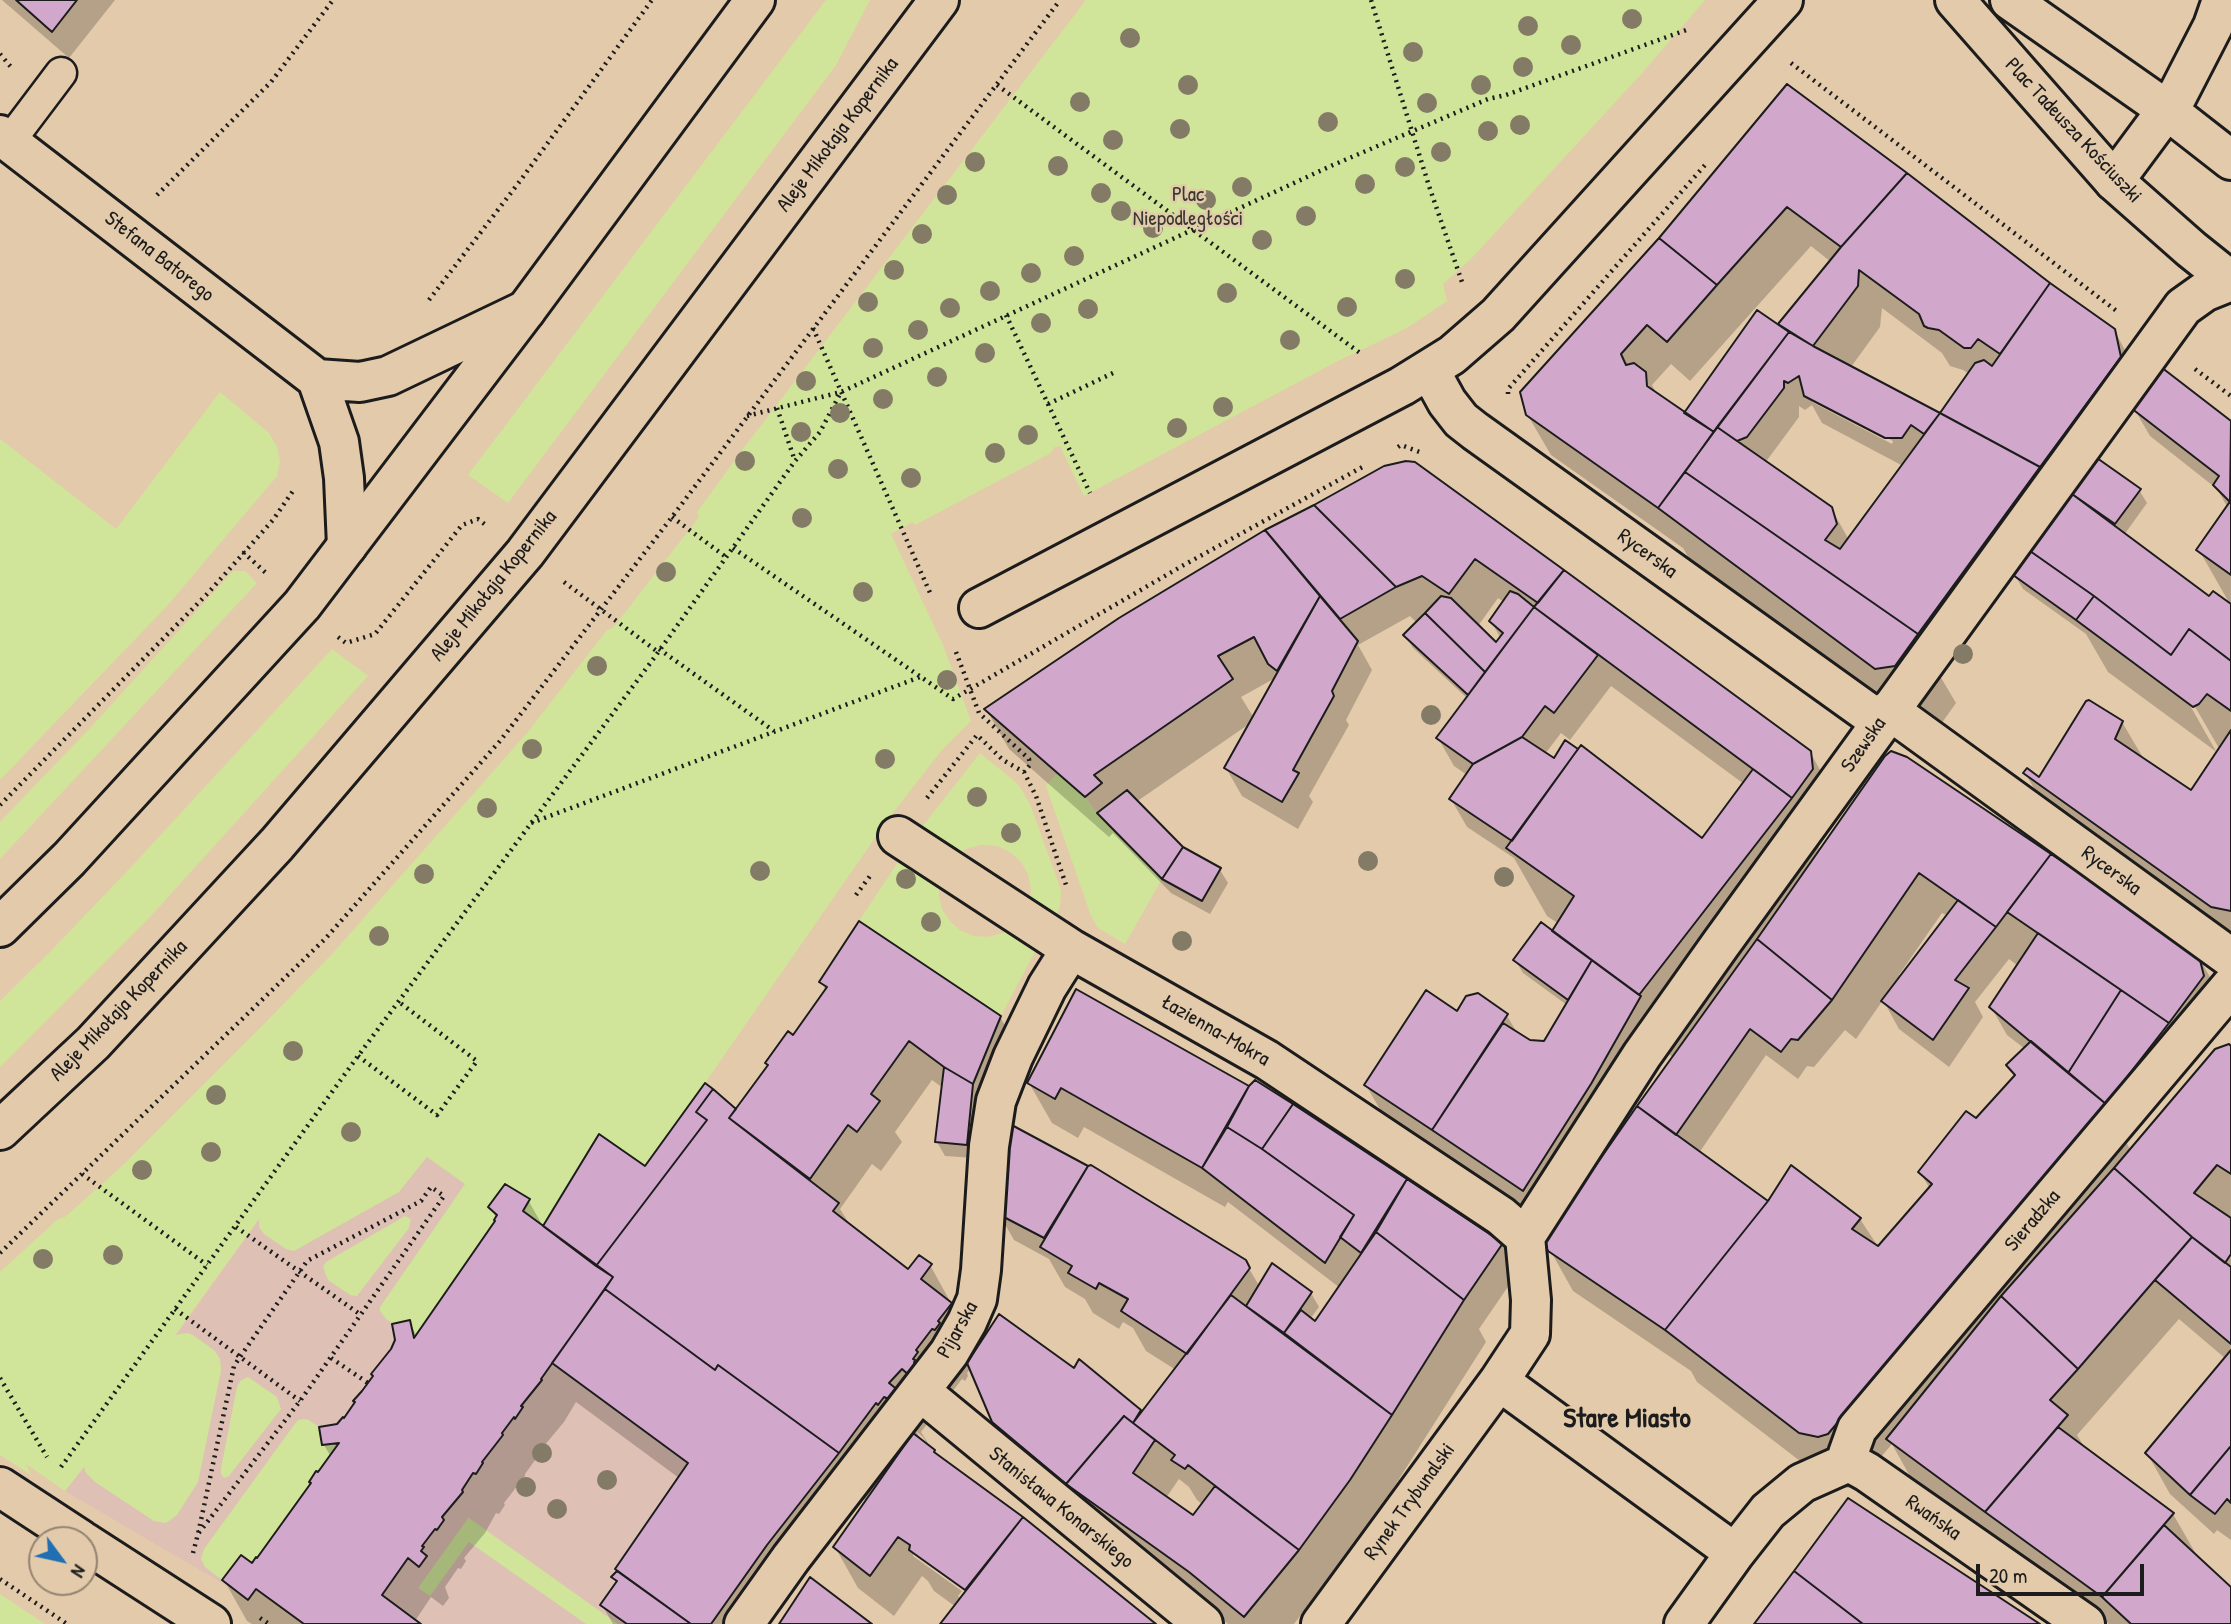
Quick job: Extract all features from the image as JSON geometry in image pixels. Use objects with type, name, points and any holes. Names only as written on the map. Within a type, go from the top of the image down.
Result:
[{"type":"street","name":"Aleje Mikołaja Kopernika","points":[[0,1130],[93,1043],[277,844],[525,553],[939,0]]},
{"type":"street","points":[[979,608],[1416,378],[1479,333],[1783,0]]},
{"type":"street","name":"Plac Tadeusza Kościuszki","points":[[1955,0],[2114,181],[2231,281]]},
{"type":"street","points":[[2010,0],[2167,110],[2231,160]]},
{"type":"street","points":[[2114,181],[2167,110],[2196,62],[2222,0]]},
{"type":"street","points":[[0,927],[78,849],[302,606],[526,310],[753,1]]},
{"type":"street","name":"Stefana Batorego","points":[[5,139],[317,379]]},
{"type":"street","name":"Szewska","points":[[1525,1237],[1642,1055],[2183,307],[2204,292],[2231,281]]},
{"type":"street","points":[[347,546],[344,478],[339,442],[317,379],[360,382],[388,376],[526,310]]},
{"type":"street","name":"Rycerska","points":[[1416,378],[1447,402],[1461,420],[1475,431],[2231,958]]},
{"type":"street","name":"Łazienna-Mokra","points":[[898,836],[1071,948],[1267,1060],[1501,1216],[1525,1237]]},
{"type":"street","name":"Pijarska","points":[[744,1624],[791,1558],[948,1353],[977,1299],[989,1146],[996,1101],[1047,987],[1071,948]]},
{"type":"street","name":"Sieradzka","points":[[1849,1462],[1848,1454],[1857,1429],[2231,986]]},
{"type":"street","name":"Rynek Trybunalski","points":[[1321,1624],[1499,1381],[1530,1334],[1531,1300],[1525,1237]]},
{"type":"street","points":[[1499,1381],[1735,1553]]},
{"type":"street","name":"Stanisława Konarskiego","points":[[920,1391],[1203,1624]]},
{"type":"street","points":[[1684,1624],[1768,1511],[1802,1483],[1849,1462]]},
{"type":"street","name":"Rwańska","points":[[1849,1462],[2085,1624]]},
{"type":"street","points":[[0,1487],[60,1526]]},
{"type":"street","points":[[98,1551],[211,1624]]},
{"type":"lane","points":[[5,139],[61,73]]},
{"type":"path","points":[[154,198],[271,82],[333,0]]},
{"type":"path","points":[[423,308],[652,0]]},
{"type":"path","points":[[0,1253],[325,939],[500,741],[672,517],[1060,0]]},
{"type":"path","points":[[1371,0],[1479,333]]},
{"type":"path","points":[[746,416],[841,392],[1333,165],[1488,99],[1506,95],[1692,28]]},
{"type":"path","points":[[1755,31],[1804,73],[2122,314]]},
{"type":"path","points":[[997,85],[1195,230],[1416,378]]},
{"type":"path","points":[[1006,315],[1093,499]]},
{"type":"path","points":[[812,328],[935,604]]},
{"type":"path","points":[[1048,404],[1113,373]]},
{"type":"path","points":[[56,1473],[795,461],[821,432],[841,392]]},
{"type":"path","points":[[777,408],[795,461]]},
{"type":"path","points":[[0,805],[209,592],[273,520],[295,488],[296,475]]},
{"type":"path","points":[[672,517],[726,557]]},
{"type":"path","points":[[243,552],[346,643],[375,634],[462,525],[478,519],[775,732]]},
{"type":"path","points":[[733,548],[953,699]]},
{"type":"path","points":[[951,642],[979,713],[1030,759],[1030,765],[1024,772]]},
{"type":"path","points":[[531,823],[919,677]]},
{"type":"path","points":[[977,735],[1014,768]]},
{"type":"path","points":[[358,1056],[437,1115],[477,1061],[399,1002]]},
{"type":"path","points":[[82,1174],[207,1265]]},
{"type":"path","points":[[191,1559],[234,1366],[240,1357],[307,1261],[421,1200],[430,1187],[443,1196],[300,1401],[198,1534]]},
{"type":"path","points":[[235,1227],[361,1315]]},
{"type":"path","points":[[175,1309],[300,1401]]},
{"type":"path","points":[[331,1358],[368,1383]]},
{"type":"path","points":[[0,1378],[49,1461]]},
{"type":"path","points":[[0,1579],[67,1624]]},
{"type":"shaded area","points":[[355,1085],[530,1199],[613,1277],[605,1290],[718,1365],[839,1453],[767,1545],[711,1624],[304,1624],[256,1589],[248,1600],[65,1491]]},
{"type":"green space","points":[[826,0],[870,0],[836,65],[508,503],[468,475]]},
{"type":"green space","name":"Plac Niepodległości","points":[[1086,0],[1705,0],[1643,72],[1471,259],[1443,284],[1447,301],[1407,328],[1336,362],[1084,496],[1060,446],[915,525],[913,522],[891,534],[943,645],[971,721],[941,751],[886,822],[645,1166],[599,1135],[543,1226],[523,1211],[529,1199],[505,1184],[488,1206],[497,1215],[495,1221],[414,1338],[386,1319],[380,1307],[465,1184],[427,1157],[399,1192],[294,1251],[286,1249],[264,1234],[259,1227],[259,1219],[175,1335],[193,1335],[215,1351],[220,1359],[221,1371],[198,1482],[177,1515],[166,1523],[154,1521],[95,1482],[84,1467],[65,1491],[26,1464],[31,1475],[0,1455],[0,1272],[123,1165],[264,1024],[332,954],[527,733],[699,517],[697,512],[743,449]]},
{"type":"green space","points":[[220,392],[269,433],[277,447],[280,461],[277,476],[167,606],[0,780],[0,439],[116,529]]},
{"type":"green space","points":[[233,571],[245,571],[257,583],[0,859],[0,822]]},
{"type":"green space","points":[[332,649],[368,676],[150,917],[0,1067],[0,1001],[132,866]]},
{"type":"green space","points":[[980,753],[1018,784],[1030,804],[1061,890],[1060,907],[1055,918],[1030,901],[1028,874],[1021,862],[1010,852],[997,846],[982,845],[955,855],[918,832]]},
{"type":"green space","points":[[1057,773],[1085,797],[1097,813],[1162,879],[1125,944],[1098,928],[1091,916],[1046,786]]},
{"type":"green space","points":[[902,856],[940,880],[942,909],[960,930],[974,936],[988,937],[1003,933],[1014,926],[1039,944],[1001,1016],[859,921]]},
{"type":"green space","points":[[405,1216],[411,1219],[409,1228],[357,1296],[350,1295],[328,1280],[323,1267],[326,1262]]},
{"type":"green space","points":[[248,1377],[277,1397],[281,1409],[229,1476],[224,1478],[221,1468],[237,1387],[240,1381]]},
{"type":"green space","points":[[304,1419],[319,1427],[322,1445],[339,1443],[257,1558],[252,1563],[240,1555],[222,1580],[205,1567],[201,1559],[204,1549],[294,1425],[298,1420]]},
{"type":"green space","points":[[469,1517],[618,1624],[586,1624],[469,1542],[430,1596],[418,1588]]},
{"type":"green space","points":[[0,1594],[45,1624],[0,1624]]},
{"type":"building","points":[[16,0],[77,0],[52,32]]},
{"type":"building","points":[[1787,84],[1907,173],[1841,247],[1787,207],[1717,285],[1659,238]]},
{"type":"building","points":[[1907,173],[2050,283],[2000,354],[1978,339],[1971,348],[1964,348],[1939,330],[1924,326],[1919,314],[1859,270],[1858,286],[1813,346],[1778,324],[1841,247]]},
{"type":"building","points":[[1659,238],[1717,285],[1667,342],[1647,325],[1621,354],[1626,365],[1634,363],[1646,372],[1647,386],[1714,432],[1658,508],[1526,415],[1520,392]]},
{"type":"building","points":[[2050,283],[2115,329],[2121,357],[2040,467],[1940,413],[1975,363],[1984,360],[1992,366]]},
{"type":"building","points":[[1757,310],[1789,332],[1714,432],[1684,413]]},
{"type":"building","points":[[1789,332],[1940,413],[1924,434],[1911,425],[1902,438],[1885,438],[1804,396],[1799,376],[1788,383],[1784,381],[1784,388],[1747,437],[1737,441],[1717,427]]},
{"type":"building","points":[[2161,367],[2231,421],[2230,502],[2213,485],[2219,476],[2131,408]]},
{"type":"building","points":[[1940,413],[2040,467],[1918,634],[1685,472],[1717,427],[1832,507],[1837,524],[1825,540],[1840,549]]},
{"type":"building","points":[[2097,458],[2141,489],[2115,524],[2072,494]]},
{"type":"building","points":[[1406,461],[1415,462],[1564,570],[1538,603],[1475,559],[1449,594],[1422,576],[1396,587],[1314,505],[1384,466]]},
{"type":"building","points":[[1685,472],[1918,634],[1895,666],[1875,669],[1658,508]]},
{"type":"building","points":[[2072,494],[2209,596],[2213,591],[2231,604],[2231,661],[2189,629],[2171,655],[2030,551]]},
{"type":"building","points":[[2231,500],[2231,575],[2196,550]]},
{"type":"building","points":[[1314,505],[1396,587],[1340,619],[1265,530]]},
{"type":"building","points":[[1265,530],[1320,596],[1277,671],[1268,664],[1254,637],[1218,656],[1233,679],[1094,775],[1102,783],[1085,797],[984,709],[1119,618]]},
{"type":"building","points":[[2030,551],[2094,596],[2076,620],[2013,575]]},
{"type":"building","points":[[1564,570],[1811,751],[1813,769],[1792,798],[1534,607]]},
{"type":"building","points":[[1510,591],[1534,607],[1485,672],[1425,613],[1441,596],[1451,598],[1496,642],[1503,633],[1489,621]]},
{"type":"building","points":[[1320,596],[1358,641],[1332,691],[1334,696],[1293,770],[1299,773],[1282,802],[1224,768]]},
{"type":"building","points":[[2094,596],[2171,655],[2189,629],[2231,661],[2231,711],[2207,694],[2193,707],[2076,620]]},
{"type":"building","points":[[1534,607],[1598,655],[1554,713],[1545,706],[1522,737],[1473,764],[1436,738]]},
{"type":"building","points":[[1425,613],[1485,672],[1468,695],[1403,635]]},
{"type":"building","points":[[2089,700],[2123,721],[2115,739],[2191,790],[2231,730],[2231,911],[2211,907],[2023,773],[2027,768],[2039,777]]},
{"type":"building","points":[[1522,737],[1554,758],[1565,740],[1578,749],[1512,841],[1449,799],[1473,764]]},
{"type":"building","points":[[1581,745],[1702,838],[1753,769],[1792,798],[1639,995],[1552,931],[1574,896],[1506,848]]},
{"type":"building","points":[[1891,751],[1907,757],[2051,854],[1996,927],[1919,873],[1832,1000],[1757,939]]},
{"type":"building","points":[[1127,790],[1183,847],[1162,879],[1097,813]]},
{"type":"building","points":[[1183,847],[1221,868],[1202,901],[1162,879]]},
{"type":"building","points":[[2051,854],[2198,952],[2204,976],[2169,1023],[2007,912]]},
{"type":"building","points":[[1958,900],[1996,927],[1955,980],[1969,988],[1933,1040],[1881,1001]]},
{"type":"building","points":[[859,921],[1001,1016],[973,1084],[909,1041],[871,1094],[880,1101],[857,1132],[848,1125],[810,1179],[729,1118],[768,1065],[765,1063],[788,1031],[793,1035],[827,987],[819,982]]},
{"type":"building","points":[[1541,922],[1592,960],[1568,1000],[1513,960]]},
{"type":"building","points":[[2038,933],[2121,990],[2068,1073],[1989,1007]]},
{"type":"building","points":[[1757,939],[1832,1000],[1798,1040],[1791,1039],[1781,1052],[1750,1029],[1676,1135],[1637,1106]]},
{"type":"building","points":[[1592,960],[1641,996],[1591,1084],[1523,1191],[1432,1130],[1503,1023],[1530,1040],[1544,1041]]},
{"type":"building","points":[[1076,989],[1249,1086],[1202,1168],[1061,1088],[1055,1099],[1027,1083]]},
{"type":"building","points":[[1426,990],[1457,1011],[1466,996],[1478,993],[1508,1014],[1432,1130],[1364,1085]]},
{"type":"building","points":[[2121,990],[2169,1023],[2106,1104],[2068,1073]]},
{"type":"building","points":[[2031,1041],[2106,1104],[1828,1434],[1818,1437],[1799,1433],[1665,1330],[1768,1201],[1791,1165],[1861,1218],[1852,1229],[1878,1246],[1932,1184],[1918,1172],[1966,1111],[1976,1118],[2015,1075],[2006,1065]]},
{"type":"building","points":[[2229,1044],[2231,1174],[2217,1165],[2194,1193],[2231,1218],[2231,1254],[2225,1263],[2114,1168],[2215,1049]]},
{"type":"building","points":[[944,1067],[973,1084],[967,1145],[935,1142]]},
{"type":"building","points":[[1255,1080],[1293,1104],[1262,1149],[1227,1127]]},
{"type":"building","points":[[705,1083],[713,1089],[696,1112],[707,1120],[596,1266],[543,1226],[599,1134],[645,1166]]},
{"type":"building","points":[[713,1089],[736,1109],[729,1118],[839,1203],[833,1211],[908,1269],[919,1255],[932,1264],[921,1279],[952,1303],[938,1321],[940,1323],[935,1330],[932,1329],[916,1350],[918,1352],[913,1359],[920,1367],[910,1376],[902,1369],[889,1383],[899,1391],[893,1401],[884,1397],[878,1405],[876,1403],[839,1453],[718,1365],[715,1370],[605,1289],[613,1277],[596,1266],[707,1120],[696,1112]]},
{"type":"building","points":[[1293,1104],[1407,1179],[1361,1253],[1340,1237],[1354,1215],[1262,1149]]},
{"type":"building","points":[[1637,1106],[1768,1201],[1665,1330],[1548,1251],[1543,1241]]},
{"type":"building","points":[[1008,1123],[1088,1166],[1044,1238],[1000,1215]]},
{"type":"building","points":[[1227,1127],[1354,1215],[1325,1263],[1202,1168]]},
{"type":"building","points":[[1091,1165],[1246,1260],[1250,1268],[1187,1354],[1121,1311],[1128,1299],[1099,1283],[1096,1289],[1068,1273],[1072,1266],[1040,1247]]},
{"type":"building","points":[[2114,1168],[2192,1237],[2078,1369],[2001,1296]]},
{"type":"building","points":[[1407,1179],[1503,1243],[1464,1300],[1376,1232]]},
{"type":"building","points":[[505,1184],[530,1199],[523,1211],[613,1277],[476,1474],[473,1473],[463,1492],[442,1517],[444,1520],[437,1530],[435,1529],[422,1546],[424,1547],[421,1551],[427,1556],[419,1567],[408,1558],[382,1595],[421,1624],[304,1624],[256,1589],[248,1600],[222,1580],[241,1555],[252,1563],[257,1558],[311,1483],[309,1482],[316,1471],[318,1472],[339,1443],[322,1445],[319,1427],[337,1424],[344,1418],[355,1402],[353,1401],[373,1376],[371,1374],[391,1349],[395,1340],[392,1324],[410,1320],[414,1338],[495,1221],[497,1215],[488,1207]]},
{"type":"building","points":[[1376,1232],[1464,1300],[1392,1415],[1284,1333],[1301,1310],[1315,1321]]},
{"type":"building","points":[[2192,1237],[2231,1267],[2231,1344],[2155,1280]]},
{"type":"building","points":[[1272,1263],[1312,1292],[1284,1333],[1246,1306]]},
{"type":"building","points":[[605,1289],[715,1370],[718,1365],[839,1453],[767,1545],[711,1624],[691,1624],[615,1569],[688,1463],[552,1363]]},
{"type":"building","points":[[1231,1295],[1392,1415],[1350,1480],[1299,1550],[1188,1465],[1185,1469],[1171,1460],[1175,1455],[1133,1423]]},
{"type":"building","points":[[2001,1296],[2078,1369],[2050,1400],[2068,1415],[1985,1512],[1886,1439]]},
{"type":"building","points":[[999,1314],[1074,1368],[1079,1359],[1141,1410],[1133,1423],[1124,1416],[1066,1484],[992,1422],[967,1363]]},
{"type":"building","points":[[2231,1350],[2231,1446],[2190,1495],[2145,1453]]},
{"type":"building","points":[[1124,1416],[1155,1440],[1133,1473],[1193,1515],[1215,1486],[1299,1550],[1244,1617],[1189,1572],[1066,1484]]},
{"type":"building","points":[[2058,1427],[2174,1513],[2102,1597],[1985,1512]]},
{"type":"building","points":[[913,1433],[935,1450],[934,1452],[1023,1517],[965,1590],[909,1550],[910,1545],[898,1537],[870,1576],[833,1547]]},
{"type":"building","points":[[2231,1446],[2231,1503],[2227,1499],[2215,1514],[2190,1495]]},
{"type":"building","points":[[1848,1498],[2040,1624],[1863,1624],[1794,1571]]},
{"type":"building","points":[[1023,1517],[1156,1624],[940,1624]]},
{"type":"building","points":[[2164,1525],[2231,1587],[2231,1624],[2131,1624],[2102,1597]]},
{"type":"building","points":[[617,1571],[691,1624],[627,1624],[600,1605],[617,1581],[611,1577]]},
{"type":"building","points":[[1794,1571],[1863,1624],[1754,1624]]},
{"type":"building","points":[[810,1577],[872,1624],[779,1624]]},
{"type":"district","name":"Stare Miasto","points":[[1627,1420]]}]
